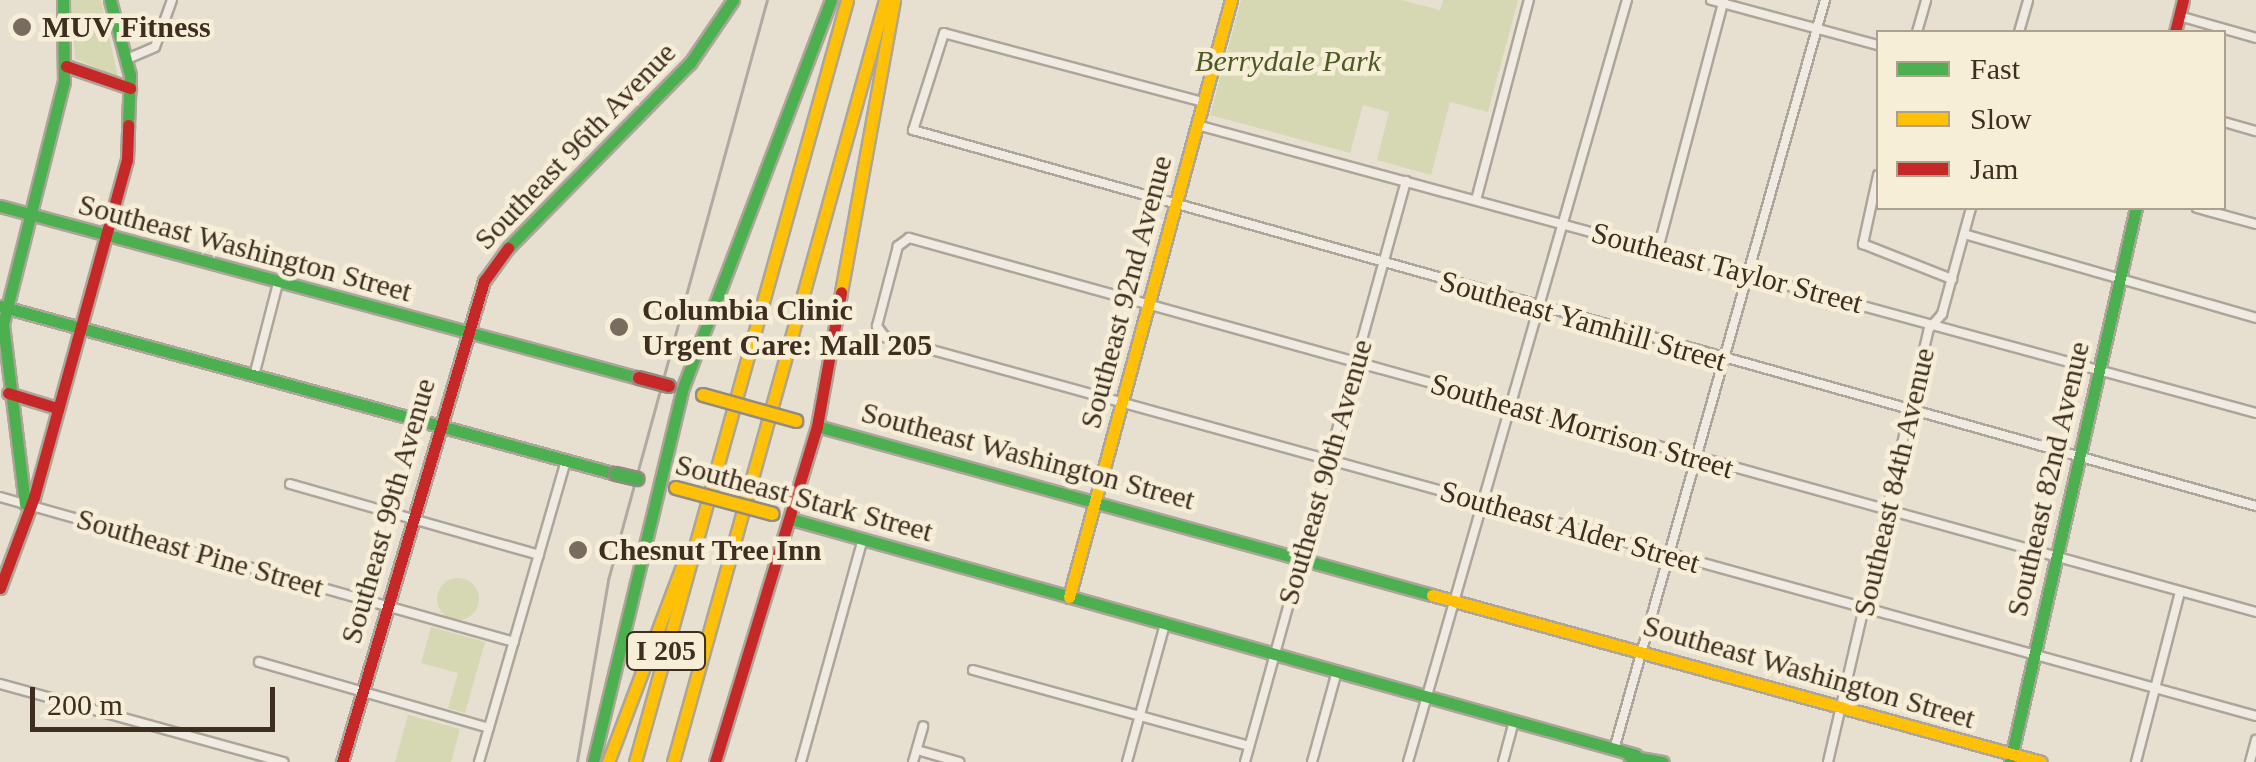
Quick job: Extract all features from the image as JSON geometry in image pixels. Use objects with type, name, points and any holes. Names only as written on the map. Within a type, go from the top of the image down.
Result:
[{"type":"main road","points":[[26,504],[8,393],[3,307],[31,216],[66,66],[63,0]]},
{"type":"main road","points":[[0,588],[57,408],[127,160],[127,59],[110,0]]},
{"type":"main road","name":"Southeast 96th Avenue","points":[[464,332],[508,243],[690,63],[733,0]]},
{"type":"main road","points":[[593,762],[676,388],[831,0]]},
{"type":"main road","name":"I 205","points":[[635,762],[847,0]]},
{"type":"main road","name":"I 205","points":[[673,762],[885,0]]},
{"type":"main road","points":[[715,762],[816,426],[894,0]]},
{"type":"main road","name":"Southeast 92nd Avenue","points":[[1069,598],[1231,0]]},
{"type":"main road","points":[[2176,30],[2183,0]]},
{"type":"main road","points":[[66,66],[130,88]]},
{"type":"main road","name":"Southeast Washington Street","points":[[0,206],[796,421],[1097,498],[1841,706],[2011,758],[2041,762]]},
{"type":"main road","name":"Southeast 82nd Avenue","points":[[2011,758],[2136,210]]},
{"type":"main road","name":"Southeast Stark Street","points":[[3,307],[774,514],[1594,743],[1613,753],[1662,762]]},
{"type":"main road","name":"Southeast 99th Avenue","points":[[342,762],[464,332]]},
{"type":"main road","points":[[8,393],[57,408]]},
{"type":"main road","points":[[608,762],[674,574],[696,540]]},
{"type":"street","points":[[127,59],[154,47],[172,0]]},
{"type":"street","points":[[1476,200],[1530,0]]},
{"type":"street","points":[[1408,762],[1506,405],[1626,0]]},
{"type":"street","points":[[1710,0],[1876,45]]},
{"type":"street","points":[[1613,753],[1825,0]]},
{"type":"street","points":[[1918,30],[1926,0]]},
{"type":"street","points":[[2020,30],[2028,0]]},
{"type":"street","points":[[1658,249],[1724,2]]},
{"type":"street","points":[[2179,16],[2256,38]]},
{"type":"street","name":"Southeast Yamhill Street","points":[[1203,102],[939,36],[912,130],[1534,308],[2256,506]]},
{"type":"street","points":[[2226,123],[2256,131]]},
{"type":"street","name":"Southeast Taylor Street","points":[[1197,125],[1936,322],[2256,413]]},
{"type":"street","name":"Southeast 90th Avenue","points":[[1245,762],[1406,181]]},
{"type":"street","points":[[1876,187],[1866,249],[1952,279]]},
{"type":"street","name":"Southeast 84th Avenue","points":[[1828,762],[1910,412],[1970,210]]},
{"type":"street","points":[[2205,210],[2256,224]]},
{"type":"street","points":[[1964,234],[2256,318]]},
{"type":"street","name":"Southeast Morrison Street","points":[[884,337],[877,326],[898,246],[910,238],[2256,612]]},
{"type":"street","points":[[254,376],[278,283]]},
{"type":"street","name":"Southeast Alder Street","points":[[884,337],[2256,716]]},
{"type":"street","points":[[479,762],[566,460]]},
{"type":"street","points":[[290,484],[539,555]]},
{"type":"street","name":"Southeast Pine Street","points":[[0,497],[514,642]]},
{"type":"street","points":[[800,762],[863,539]]},
{"type":"street","points":[[2136,762],[2180,592]]},
{"type":"street","points":[[1127,762],[1165,624]]},
{"type":"street","points":[[260,662],[489,728]]},
{"type":"street","points":[[973,670],[1250,746]]},
{"type":"street","points":[[1312,762],[1337,672]]},
{"type":"street","points":[[0,684],[283,762]]},
{"type":"street","points":[[1503,762],[1514,721]]},
{"type":"street","points":[[914,762],[923,726]]},
{"type":"street","points":[[2250,762],[2256,740]]},
{"type":"street","points":[[917,750],[959,762]]},
{"type":"green space","points":[[71,0],[101,0],[118,77],[75,59]]},
{"type":"green space","name":"Berrydale Park","points":[[1241,0],[1401,0],[1440,10],[1443,0],[1518,0],[1488,112],[1450,102],[1431,175],[1377,160],[1389,112],[1363,105],[1350,153],[1210,115]]},
{"type":"green space","points":[[458,578],[473,584],[479,599],[473,614],[458,620],[443,614],[437,599],[443,584]]},
{"type":"green space","points":[[431,627],[485,642],[465,713],[448,708],[458,673],[421,663]]},
{"type":"green space","points":[[408,715],[460,729],[451,762],[395,762]]},
{"type":"tram line","points":[[577,762],[608,580],[767,0]]},
{"type":"traffic: fast","points":[[25,504],[3,324],[64,82],[63,0]]},
{"type":"traffic: fast","points":[[110,0],[130,75],[128,125]]},
{"type":"traffic: fast","points":[[508,248],[690,63],[733,0]]},
{"type":"traffic: fast","points":[[593,762],[682,390],[831,0]]},
{"type":"traffic: fast","points":[[0,206],[639,378]]},
{"type":"traffic: fast","points":[[2010,762],[2136,210]]},
{"type":"traffic: fast","points":[[0,306],[616,474]]},
{"type":"traffic: fast","points":[[817,426],[1432,595]]},
{"type":"traffic: fast","points":[[616,474],[637,479]]},
{"type":"traffic: fast","points":[[791,519],[1636,755]]},
{"type":"traffic: fast","points":[[1629,756],[1662,762]]},
{"type":"traffic: slow","points":[[635,762],[847,0]]},
{"type":"traffic: slow","points":[[673,762],[885,0]]},
{"type":"traffic: slow","points":[[841,292],[894,0]]},
{"type":"traffic: slow","points":[[1069,597],[1231,0]]},
{"type":"traffic: slow","points":[[703,395],[796,421]]},
{"type":"traffic: slow","points":[[676,488],[773,514]]},
{"type":"traffic: slow","points":[[608,762],[686,556]]},
{"type":"traffic: slow","points":[[1432,595],[2041,762]]},
{"type":"traffic: jam","points":[[2176,30],[2183,0]]},
{"type":"traffic: jam","points":[[66,66],[130,88]]},
{"type":"traffic: jam","points":[[0,588],[34,497],[127,160],[128,125]]},
{"type":"traffic: jam","points":[[342,762],[484,281],[508,248]]},
{"type":"traffic: jam","points":[[715,762],[817,426],[841,292]]},
{"type":"traffic: jam","points":[[639,378],[669,386]]},
{"type":"traffic: jam","points":[[8,393],[57,408]]},
{"type":"place","name":"MUV Fitness","points":[[22,27]]},
{"type":"place","name":"Columbia Clinic Urgent Care: Mall 205","points":[[619,327]]},
{"type":"place","name":"Chesnut Tree Inn","points":[[578,550]]}]
